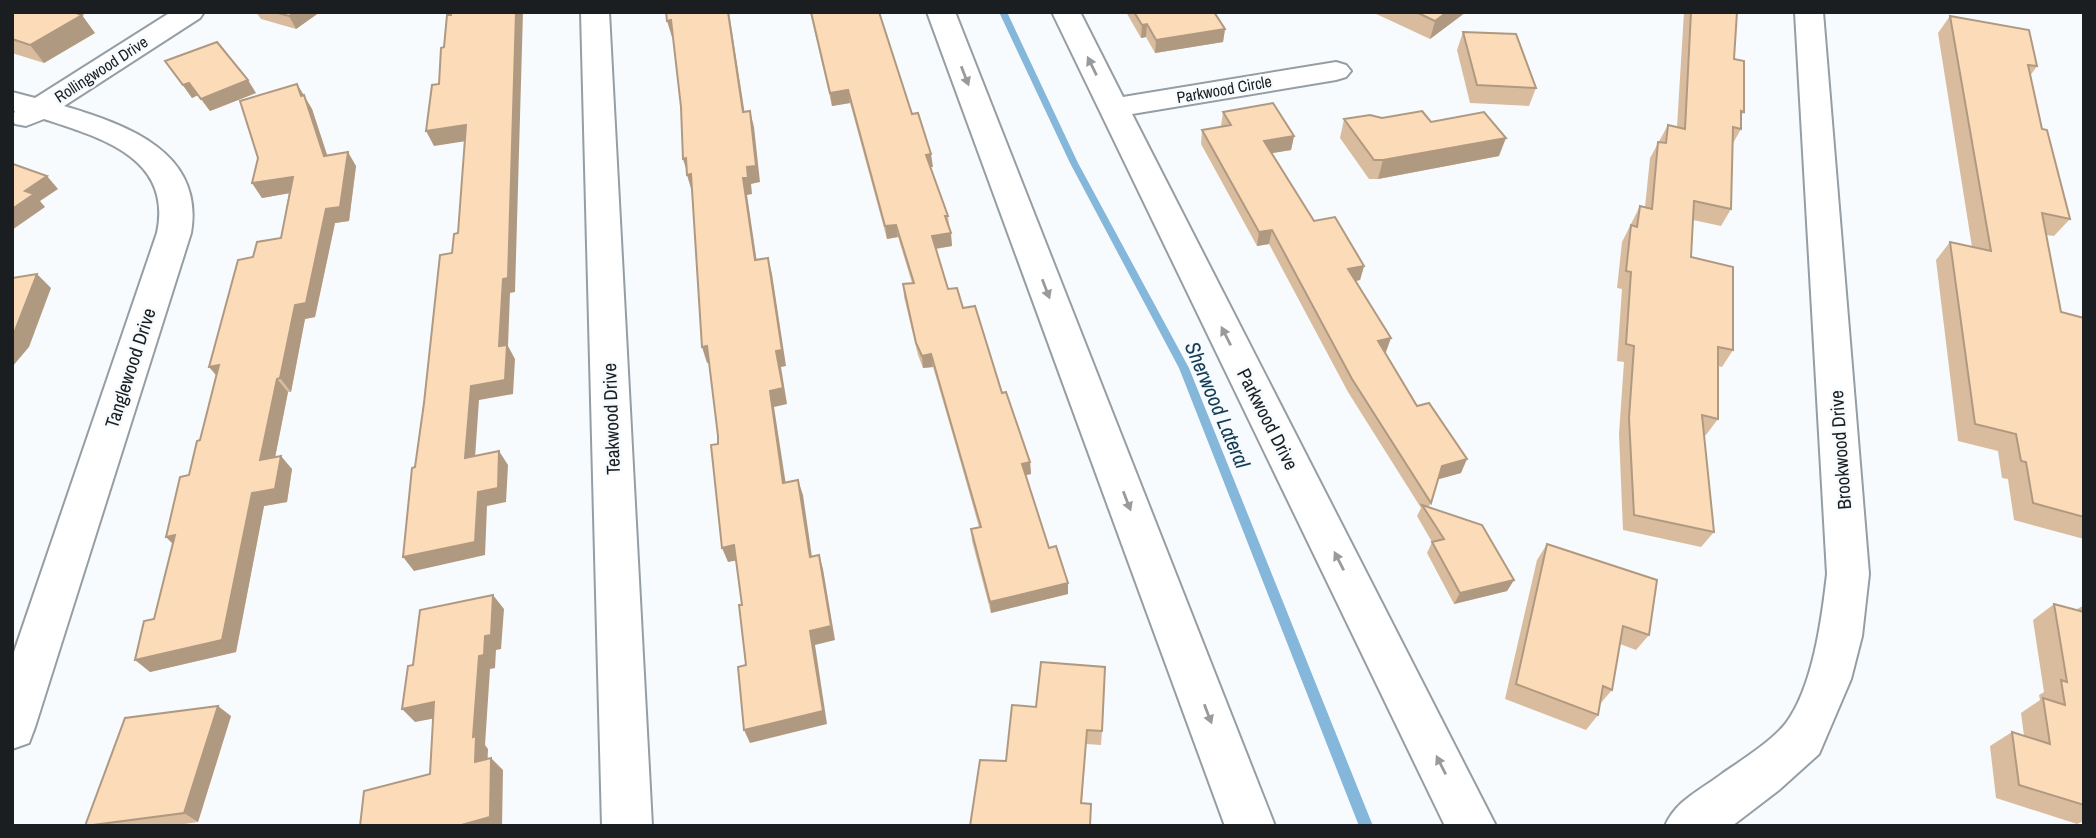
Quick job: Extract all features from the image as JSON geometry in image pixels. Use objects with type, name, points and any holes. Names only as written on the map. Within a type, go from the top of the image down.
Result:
[{"type":"street","name":"Rollingwood Drive","points":[[21,112],[190,12]]},
{"type":"street","name":"Teakwood Drive","points":[[596,12],[627,826]]},
{"type":"street","points":[[941,12],[1250,826]]},
{"type":"street","name":"Parkwood Drive","points":[[1066,12],[1471,826]]},
{"type":"street","name":"Brookwood Drive","points":[[1689,826],[1754,782],[1804,738],[1820,700],[1839,640],[1847,592],[1848,574],[1809,12]]},
{"type":"street","name":"Parkwood Circle","points":[[1112,108],[1336,71]]},
{"type":"street","name":"Tanglewood Drive","points":[[12,727],[177,217],[174,188],[163,168],[149,155],[111,134],[21,112]]},
{"type":"building","points":[[12,12],[73,12],[82,15],[30,45],[12,39]]},
{"type":"building","points":[[274,12],[295,12],[289,16]]},
{"type":"building","points":[[451,12],[516,12],[508,278],[503,279],[499,346],[507,345],[505,380],[471,386],[465,458],[499,451],[498,488],[478,492],[475,542],[403,557],[412,468],[415,467],[424,403],[440,255],[452,253],[454,234],[458,233],[466,125],[426,131],[432,85],[439,84],[441,48],[444,47],[447,15],[451,15]]},
{"type":"building","points":[[666,12],[728,12],[743,112],[750,111],[756,166],[747,167],[748,178],[743,178],[755,260],[768,258],[782,350],[776,351],[783,388],[770,391],[783,483],[798,480],[810,557],[819,555],[831,626],[810,631],[823,711],[744,730],[738,667],[746,665],[739,605],[742,605],[734,545],[722,548],[711,445],[718,444],[718,436],[707,346],[702,347],[691,174],[687,175],[686,158],[683,159],[681,107],[671,20],[667,21]]},
{"type":"building","points":[[811,12],[879,12],[912,114],[918,113],[931,154],[926,155],[948,216],[945,216],[951,233],[932,236],[948,289],[957,288],[963,308],[975,306],[1002,393],[1006,392],[1030,462],[1022,464],[1049,548],[1056,546],[1068,583],[990,602],[971,529],[981,527],[931,354],[922,356],[916,343],[903,284],[914,283],[896,225],[885,226],[848,90],[830,93]]},
{"type":"building","points":[[1134,12],[1214,12],[1225,29],[1156,40],[1147,24],[1142,25]]},
{"type":"building","points":[[1416,12],[1447,12],[1435,21]]},
{"type":"building","points":[[1691,12],[1737,12],[1734,59],[1744,61],[1744,112],[1741,111],[1741,129],[1733,127],[1731,209],[1694,201],[1691,257],[1733,267],[1733,350],[1718,347],[1718,419],[1702,415],[1714,532],[1634,515],[1629,418],[1634,346],[1626,344],[1631,272],[1626,271],[1631,225],[1637,227],[1640,206],[1652,209],[1658,142],[1666,143],[1668,125],[1685,129]]},
{"type":"building","points":[[1950,16],[2029,30],[2037,66],[2028,65],[2042,129],[2047,130],[2070,219],[2042,213],[2061,312],[2084,318],[2084,517],[2033,503],[2026,462],[2021,461],[2016,434],[1975,424],[1950,242],[1991,251]]},
{"type":"building","points":[[1463,32],[1516,34],[1536,88],[1477,85]]},
{"type":"building","points":[[217,42],[248,80],[201,99],[189,83],[183,85],[165,61]]},
{"type":"building","points":[[297,84],[301,96],[304,95],[324,156],[348,152],[340,207],[326,209],[306,303],[295,305],[280,378],[277,379],[260,460],[281,456],[275,489],[252,493],[222,640],[135,660],[144,621],[154,619],[175,535],[166,537],[180,477],[189,475],[197,441],[200,440],[219,365],[209,367],[238,260],[253,257],[257,242],[281,238],[293,177],[252,183],[258,158],[240,101]]},
{"type":"building","points":[[1273,103],[1294,136],[1264,141],[1314,221],[1335,217],[1364,266],[1348,269],[1391,338],[1378,341],[1417,406],[1429,403],[1467,459],[1442,466],[1431,503],[1352,379],[1272,230],[1259,232],[1202,130],[1231,125],[1223,112]]},
{"type":"building","points":[[1422,111],[1431,122],[1484,112],[1506,138],[1374,160],[1344,119],[1370,115],[1382,118]]},
{"type":"building","points":[[12,165],[47,176],[25,191],[34,194],[12,209]]},
{"type":"building","points":[[37,274],[14,333],[12,335],[12,278]]},
{"type":"building","points":[[1422,505],[1482,525],[1514,580],[1460,593],[1432,542],[1444,539]]},
{"type":"building","points":[[1547,544],[1657,580],[1649,635],[1623,626],[1612,690],[1603,686],[1598,715],[1516,684]]},
{"type":"building","points":[[493,595],[491,635],[485,636],[484,655],[479,656],[473,737],[476,736],[475,762],[491,758],[490,817],[458,826],[360,826],[364,791],[430,774],[434,702],[402,709],[408,666],[413,665],[420,610]]},
{"type":"building","points":[[2054,604],[2084,612],[2084,805],[2019,785],[2012,732],[2050,744],[2043,698],[2065,705],[2061,680],[2067,682]]},
{"type":"building","points":[[1041,662],[1105,667],[1102,731],[1087,730],[1081,803],[1091,804],[1090,826],[970,826],[980,760],[1006,761],[1012,705],[1036,707]]},
{"type":"building","points":[[218,706],[184,813],[85,826],[125,718]]},
{"type":"waterway","name":"Sherwood Lateral","points":[[1003,12],[1074,163],[1184,368],[1366,826]]}]
